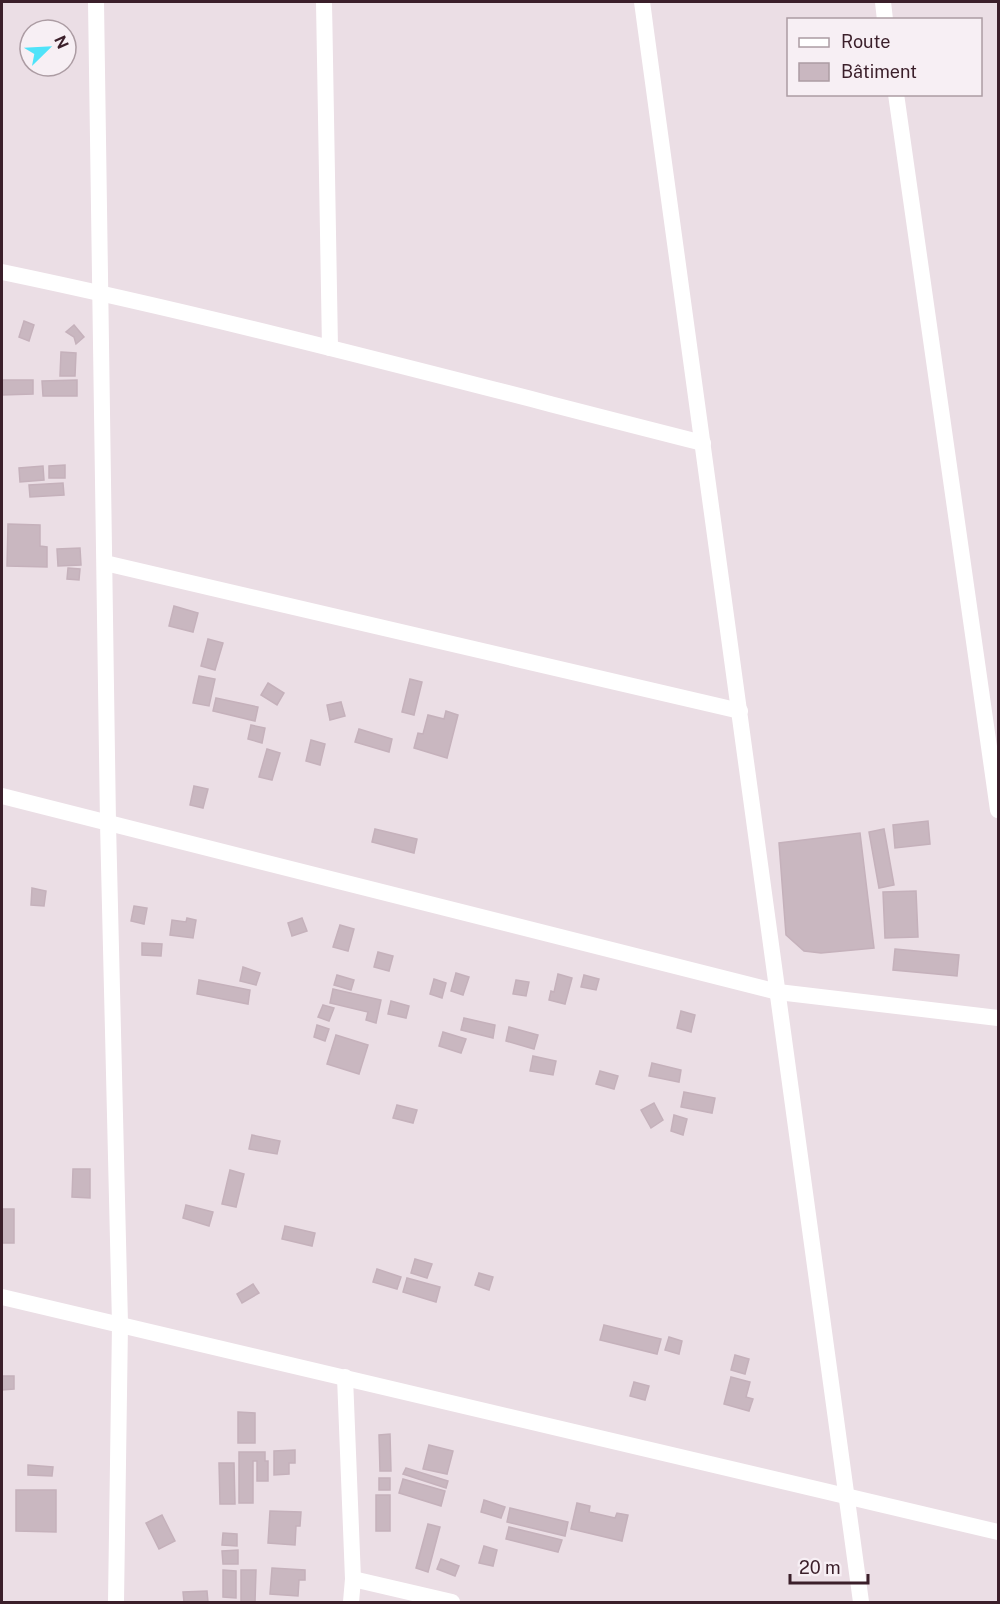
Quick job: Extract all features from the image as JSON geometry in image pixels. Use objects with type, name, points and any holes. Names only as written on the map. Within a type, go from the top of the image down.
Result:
[{"type":"street","points":[[96,2],[108,824],[120,1324],[116,1602]]},
{"type":"street","points":[[324,2],[330,348]]},
{"type":"street","points":[[642,2],[861,1602]]},
{"type":"street","points":[[883,2],[885,18]]},
{"type":"street","points":[[896,96],[999,810]]},
{"type":"street","points":[[2,272],[101,293],[330,348],[703,443]]},
{"type":"street","points":[[105,563],[740,711]]},
{"type":"street","points":[[2,796],[778,992],[999,1018]]},
{"type":"street","points":[[2,1297],[999,1532]]},
{"type":"street","points":[[345,1377],[353,1580],[351,1602]]},
{"type":"street","points":[[353,1580],[452,1602]]},
{"type":"building","points":[[24,321],[34,325],[29,341],[19,337]]},
{"type":"building","points":[[74,325],[84,337],[76,344],[74,337],[66,332]]},
{"type":"building","points":[[61,352],[76,353],[75,376],[60,376]]},
{"type":"building","points":[[2,380],[33,380],[33,394],[2,395]]},
{"type":"building","points":[[77,380],[77,396],[43,396],[42,381]]},
{"type":"building","points":[[65,465],[65,478],[49,478],[49,466]]},
{"type":"building","points":[[43,466],[44,480],[20,482],[19,468]]},
{"type":"building","points":[[63,483],[64,495],[30,497],[29,485]]},
{"type":"building","points":[[8,524],[40,525],[40,546],[47,547],[47,567],[7,566]]},
{"type":"building","points":[[80,548],[81,565],[58,566],[57,549]]},
{"type":"building","points":[[68,568],[80,569],[79,580],[67,579]]},
{"type":"building","points":[[174,606],[198,613],[193,632],[169,626]]},
{"type":"building","points":[[208,639],[223,643],[215,670],[201,666]]},
{"type":"building","points":[[199,676],[215,679],[209,706],[193,703]]},
{"type":"building","points":[[410,679],[422,682],[414,715],[402,712]]},
{"type":"building","points":[[268,683],[284,693],[277,705],[261,695]]},
{"type":"building","points":[[216,698],[258,707],[255,721],[213,711]]},
{"type":"building","points":[[341,702],[345,716],[330,720],[327,705]]},
{"type":"building","points":[[446,711],[458,715],[447,758],[414,748],[418,733],[423,734],[428,715],[444,719]]},
{"type":"building","points":[[251,725],[265,728],[262,743],[248,739]]},
{"type":"building","points":[[359,729],[392,739],[389,752],[355,742]]},
{"type":"building","points":[[311,740],[325,744],[320,765],[306,761]]},
{"type":"building","points":[[267,749],[280,753],[272,780],[259,777]]},
{"type":"building","points":[[194,786],[208,789],[203,808],[190,805]]},
{"type":"building","points":[[928,821],[930,844],[895,848],[893,825]]},
{"type":"building","points":[[375,829],[417,839],[414,853],[372,842]]},
{"type":"building","points":[[884,829],[894,885],[879,888],[869,832]]},
{"type":"building","points":[[860,833],[874,948],[821,953],[804,951],[786,935],[779,843]]},
{"type":"building","points":[[32,888],[46,891],[44,906],[31,905]]},
{"type":"building","points":[[916,891],[918,937],[885,938],[883,892]]},
{"type":"building","points":[[134,906],[147,908],[144,924],[131,921]]},
{"type":"building","points":[[187,918],[196,920],[193,938],[170,935],[172,920],[186,922]]},
{"type":"building","points":[[302,918],[307,931],[292,936],[288,923]]},
{"type":"building","points":[[340,925],[354,929],[348,951],[333,947]]},
{"type":"building","points":[[142,943],[162,944],[161,956],[142,955]]},
{"type":"building","points":[[895,949],[959,955],[957,976],[893,970]]},
{"type":"building","points":[[378,952],[393,956],[389,971],[374,967]]},
{"type":"building","points":[[243,967],[260,973],[256,985],[240,981]]},
{"type":"building","points":[[456,973],[469,977],[463,995],[451,991]]},
{"type":"building","points":[[558,974],[572,978],[565,1004],[549,1000],[551,991],[554,992]]},
{"type":"building","points":[[337,975],[354,980],[351,990],[334,985]]},
{"type":"building","points":[[584,975],[599,979],[596,990],[581,987]]},
{"type":"building","points":[[434,979],[446,983],[442,998],[430,994]]},
{"type":"building","points":[[199,980],[250,990],[248,1004],[197,994]]},
{"type":"building","points":[[516,980],[529,982],[526,996],[513,994]]},
{"type":"building","points":[[333,989],[381,1000],[376,1023],[366,1020],[368,1012],[330,1003]]},
{"type":"building","points":[[391,1001],[409,1006],[406,1018],[388,1014]]},
{"type":"building","points":[[323,1005],[334,1008],[329,1021],[318,1017]]},
{"type":"building","points":[[681,1011],[695,1015],[691,1032],[677,1028]]},
{"type":"building","points":[[464,1018],[495,1025],[493,1038],[461,1030]]},
{"type":"building","points":[[317,1025],[329,1029],[325,1041],[314,1037]]},
{"type":"building","points":[[509,1027],[538,1035],[534,1049],[506,1041]]},
{"type":"building","points":[[443,1032],[466,1039],[461,1053],[439,1046]]},
{"type":"building","points":[[336,1035],[368,1045],[359,1074],[327,1064]]},
{"type":"building","points":[[533,1056],[556,1061],[553,1075],[530,1071]]},
{"type":"building","points":[[652,1063],[681,1070],[679,1082],[649,1076]]},
{"type":"building","points":[[600,1071],[618,1076],[614,1089],[596,1084]]},
{"type":"building","points":[[684,1092],[715,1098],[712,1113],[681,1107]]},
{"type":"building","points":[[654,1103],[663,1120],[651,1128],[641,1110]]},
{"type":"building","points":[[397,1105],[417,1110],[413,1123],[393,1118]]},
{"type":"building","points":[[674,1115],[687,1119],[683,1135],[671,1131]]},
{"type":"building","points":[[252,1135],[280,1141],[277,1154],[249,1149]]},
{"type":"building","points":[[73,1169],[90,1169],[90,1198],[72,1197]]},
{"type":"building","points":[[230,1170],[244,1174],[236,1207],[222,1204]]},
{"type":"building","points":[[186,1205],[213,1212],[209,1226],[183,1218]]},
{"type":"building","points":[[2,1209],[14,1209],[14,1243],[2,1243]]},
{"type":"building","points":[[285,1226],[315,1233],[312,1246],[282,1239]]},
{"type":"building","points":[[415,1259],[432,1264],[427,1278],[411,1273]]},
{"type":"building","points":[[377,1269],[401,1277],[397,1289],[373,1282]]},
{"type":"building","points":[[479,1273],[493,1277],[489,1290],[475,1285]]},
{"type":"building","points":[[407,1278],[440,1287],[436,1302],[403,1292]]},
{"type":"building","points":[[253,1284],[259,1293],[242,1303],[237,1294]]},
{"type":"building","points":[[604,1325],[661,1339],[657,1354],[600,1340]]},
{"type":"building","points":[[669,1337],[682,1341],[679,1354],[665,1350]]},
{"type":"building","points":[[735,1355],[749,1359],[745,1374],[731,1370]]},
{"type":"building","points":[[2,1376],[14,1376],[14,1389],[2,1390]]},
{"type":"building","points":[[731,1377],[750,1382],[746,1397],[753,1399],[749,1411],[724,1404]]},
{"type":"building","points":[[634,1382],[649,1386],[645,1400],[630,1396]]},
{"type":"building","points":[[238,1412],[255,1413],[255,1443],[238,1443]]},
{"type":"building","points":[[390,1434],[391,1471],[380,1471],[379,1435]]},
{"type":"building","points":[[429,1445],[453,1451],[447,1474],[423,1469]]},
{"type":"building","points":[[295,1450],[295,1463],[289,1463],[289,1474],[274,1475],[274,1451]]},
{"type":"building","points":[[239,1452],[265,1452],[265,1461],[268,1461],[268,1481],[257,1481],[257,1461],[253,1461],[253,1503],[239,1503]]},
{"type":"building","points":[[219,1463],[234,1463],[235,1504],[220,1504]]},
{"type":"building","points":[[28,1465],[53,1467],[52,1476],[28,1475]]},
{"type":"building","points":[[406,1468],[448,1481],[446,1488],[403,1474]]},
{"type":"building","points":[[379,1478],[390,1478],[390,1490],[379,1490]]},
{"type":"building","points":[[403,1479],[445,1491],[441,1506],[399,1493]]},
{"type":"building","points":[[16,1490],[56,1490],[56,1532],[16,1531]]},
{"type":"building","points":[[376,1495],[390,1495],[390,1531],[376,1531]]},
{"type":"building","points":[[484,1500],[505,1507],[501,1518],[481,1512]]},
{"type":"building","points":[[577,1503],[590,1506],[589,1512],[615,1518],[617,1513],[628,1515],[622,1541],[571,1529]]},
{"type":"building","points":[[510,1508],[568,1522],[565,1536],[507,1522]]},
{"type":"building","points":[[270,1511],[301,1512],[300,1526],[296,1526],[295,1545],[268,1543]]},
{"type":"building","points":[[162,1515],[175,1541],[159,1549],[146,1523]]},
{"type":"building","points":[[428,1524],[440,1527],[428,1572],[416,1568]]},
{"type":"building","points":[[509,1527],[562,1540],[558,1552],[506,1539]]},
{"type":"building","points":[[223,1533],[237,1534],[237,1546],[222,1545]]},
{"type":"building","points":[[484,1546],[497,1550],[493,1566],[479,1563]]},
{"type":"building","points":[[238,1550],[238,1564],[223,1564],[222,1551]]},
{"type":"building","points":[[441,1559],[459,1566],[455,1576],[437,1569]]},
{"type":"building","points":[[272,1568],[305,1570],[305,1580],[299,1580],[298,1596],[270,1594]]},
{"type":"building","points":[[223,1570],[236,1571],[236,1598],[223,1597]]},
{"type":"building","points":[[241,1570],[256,1570],[255,1602],[241,1602]]},
{"type":"building","points":[[207,1591],[208,1602],[184,1602],[183,1592]]}]
